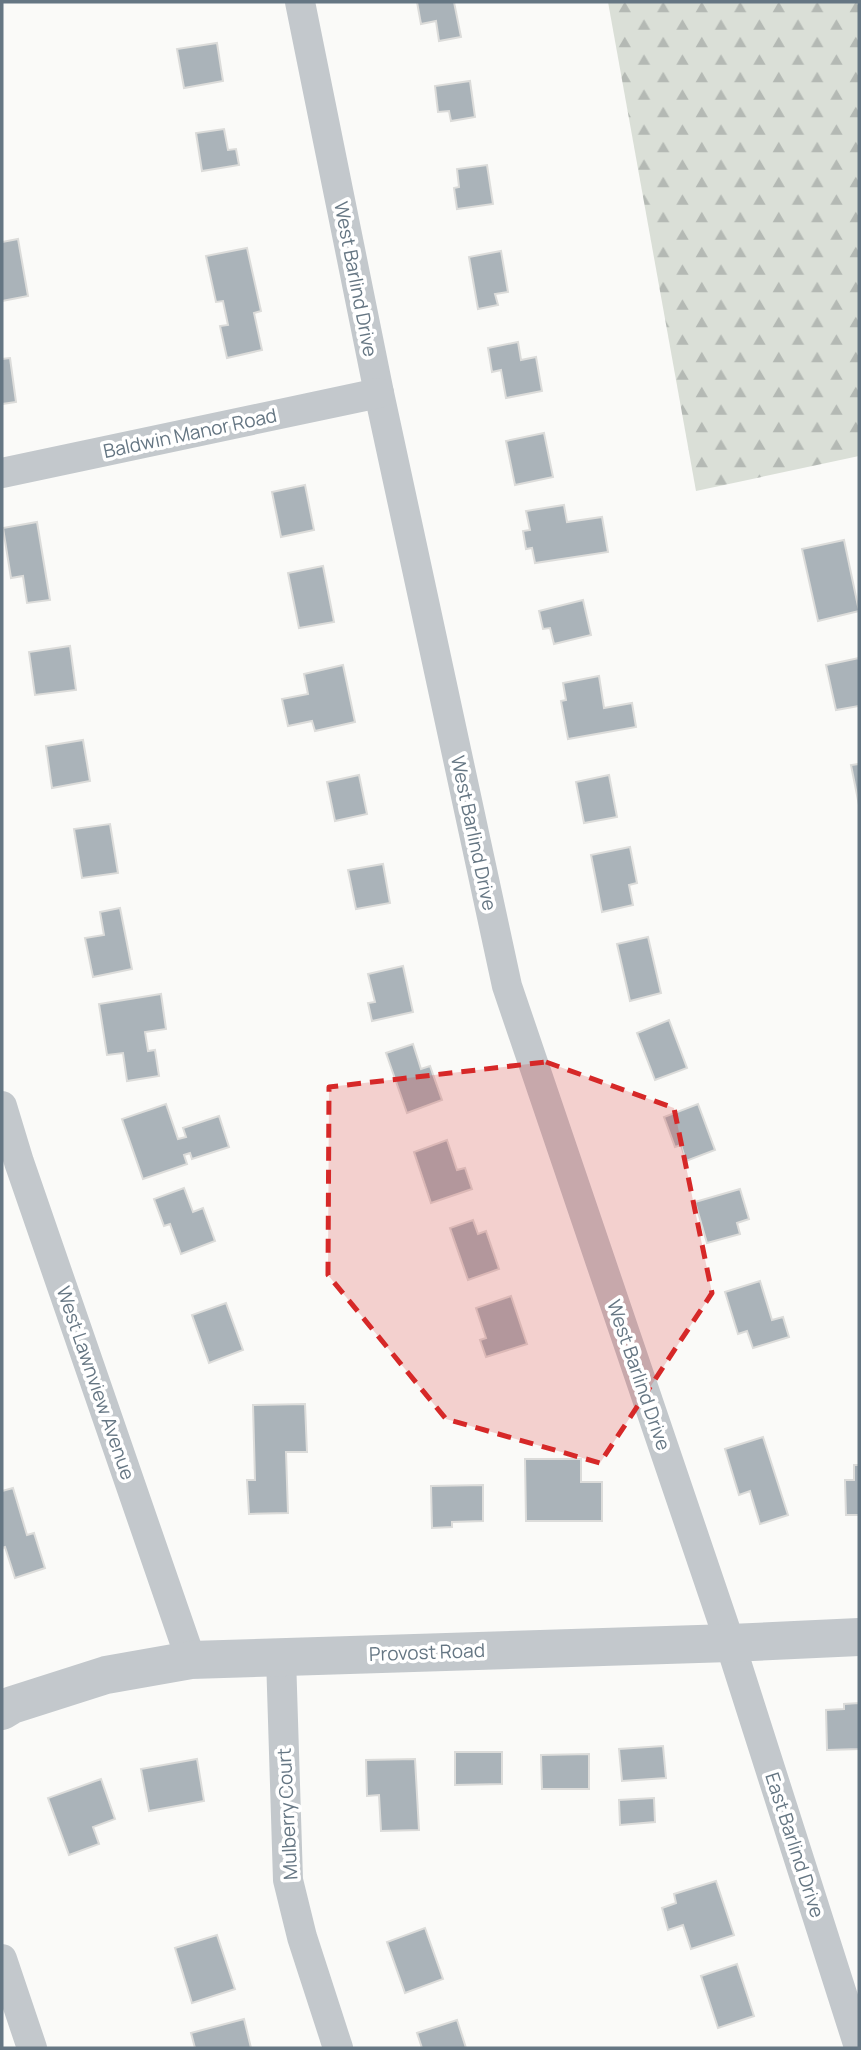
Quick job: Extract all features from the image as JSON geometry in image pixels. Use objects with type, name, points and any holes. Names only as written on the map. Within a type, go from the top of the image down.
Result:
[{"type":"street","name":"West Barlind Drive","points":[[300,2],[379,393],[507,986],[730,1643]]},
{"type":"street","name":"Baldwin Manor Road","points":[[2,473],[379,393]]},
{"type":"street","name":"West Lawnview Avenue","points":[[2,1106],[19,1163],[191,1660]]},
{"type":"street","name":"Provost Road","points":[[2,1711],[12,1705],[106,1675],[191,1660],[730,1643],[859,1636]]},
{"type":"street","name":"East Barlind Drive","points":[[730,1643],[859,2047]]},
{"type":"street","name":"Mulberry Court","points":[[281,1657],[288,1880],[302,1937],[338,2048]]},
{"type":"street","points":[[2,1959],[32,2048]]},
{"type":"highlighted area","points":[[546,1062],[674,1108],[712,1293],[600,1463],[446,1419],[328,1275],[329,1087]]},
{"type":"green space","points":[[608,2],[859,2],[859,456],[696,491]]},
{"type":"building","points":[[417,2],[454,2],[461,37],[439,41],[436,21],[421,24]]},
{"type":"building","points":[[217,43],[223,81],[184,88],[177,49]]},
{"type":"building","points":[[470,81],[475,117],[451,121],[449,111],[438,112],[435,86]]},
{"type":"building","points":[[224,129],[228,150],[236,149],[239,165],[202,171],[196,133]]},
{"type":"building","points":[[487,165],[493,204],[457,209],[454,188],[459,187],[457,169]]},
{"type":"building","points":[[18,239],[28,296],[2,301],[2,242]]},
{"type":"building","points":[[247,248],[261,311],[254,313],[262,350],[227,358],[220,326],[228,325],[223,301],[216,302],[206,256]]},
{"type":"building","points":[[501,251],[508,292],[495,294],[498,305],[478,309],[469,257]]},
{"type":"building","points":[[518,342],[521,360],[536,357],[542,391],[506,398],[501,370],[492,372],[488,348]]},
{"type":"building","points":[[10,358],[16,402],[2,404],[2,359]]},
{"type":"building","points":[[544,433],[553,477],[515,485],[506,441]]},
{"type":"building","points":[[305,485],[314,530],[281,537],[272,492]]},
{"type":"building","points":[[564,505],[567,522],[602,517],[608,552],[535,563],[532,548],[526,549],[523,531],[530,530],[526,511]]},
{"type":"building","points":[[37,522],[50,600],[27,603],[23,576],[11,578],[3,528]]},
{"type":"building","points":[[844,540],[859,611],[818,621],[802,549]]},
{"type":"building","points":[[323,566],[334,622],[299,628],[288,573]]},
{"type":"building","points":[[583,600],[591,635],[554,644],[550,628],[543,629],[539,611]]},
{"type":"building","points":[[70,646],[76,690],[35,695],[29,652]]},
{"type":"building","points":[[859,658],[859,706],[836,710],[826,665]]},
{"type":"building","points":[[343,665],[355,722],[315,731],[312,721],[288,726],[282,699],[308,694],[304,674]]},
{"type":"building","points":[[599,676],[604,708],[632,703],[636,727],[568,739],[561,701],[566,700],[563,683]]},
{"type":"building","points":[[83,740],[90,781],[52,788],[46,746]]},
{"type":"building","points":[[859,764],[859,805],[851,765]]},
{"type":"building","points":[[359,775],[367,814],[335,821],[327,782]]},
{"type":"building","points":[[609,775],[617,817],[584,823],[576,782]]},
{"type":"building","points":[[110,824],[118,873],[82,878],[74,829]]},
{"type":"building","points":[[630,847],[637,883],[629,885],[633,905],[602,912],[591,855]]},
{"type":"building","points":[[383,864],[390,903],[356,909],[348,870]]},
{"type":"building","points":[[120,908],[132,969],[93,977],[85,938],[104,935],[100,912]]},
{"type":"building","points":[[648,937],[661,993],[630,1001],[617,944]]},
{"type":"building","points":[[403,966],[413,1012],[372,1021],[368,1003],[375,1002],[368,974]]},
{"type":"building","points":[[161,994],[166,1029],[145,1032],[148,1051],[155,1050],[159,1076],[127,1081],[123,1053],[107,1055],[99,1004]]},
{"type":"building","points":[[669,1020],[687,1068],[655,1080],[637,1033]]},
{"type":"building","points":[[413,1044],[421,1069],[430,1066],[442,1100],[407,1113],[386,1053]]},
{"type":"building","points":[[166,1104],[178,1139],[186,1137],[183,1128],[219,1116],[229,1147],[192,1159],[190,1153],[184,1155],[187,1164],[143,1179],[122,1119]]},
{"type":"building","points":[[698,1104],[715,1150],[686,1161],[681,1145],[675,1147],[664,1117]]},
{"type":"building","points":[[447,1140],[457,1170],[465,1168],[472,1189],[431,1203],[414,1152]]},
{"type":"building","points":[[184,1188],[193,1212],[203,1208],[215,1241],[181,1254],[170,1224],[164,1226],[154,1199]]},
{"type":"building","points":[[740,1189],[749,1219],[737,1223],[740,1234],[707,1243],[695,1202]]},
{"type":"building","points":[[473,1220],[478,1234],[486,1231],[499,1269],[468,1280],[450,1228]]},
{"type":"building","points":[[760,1281],[772,1320],[783,1317],[789,1337],[753,1348],[747,1331],[738,1334],[725,1292]]},
{"type":"building","points":[[511,1296],[527,1344],[486,1357],[480,1340],[486,1338],[476,1308]]},
{"type":"building","points":[[226,1303],[243,1350],[209,1363],[192,1315]]},
{"type":"building","points":[[305,1404],[307,1452],[286,1452],[288,1513],[249,1514],[247,1480],[255,1480],[253,1405]]},
{"type":"building","points":[[763,1437],[788,1515],[760,1524],[750,1491],[739,1495],[725,1449]]},
{"type":"building","points":[[525,1459],[581,1459],[581,1482],[602,1482],[602,1521],[526,1521]]},
{"type":"building","points":[[854,1465],[859,1465],[859,1515],[846,1515],[845,1480],[854,1480]]},
{"type":"building","points":[[483,1485],[483,1521],[452,1522],[452,1527],[432,1528],[431,1486]]},
{"type":"building","points":[[13,1488],[27,1535],[34,1533],[45,1568],[15,1578],[5,1547],[2,1548],[2,1491]]},
{"type":"building","points":[[859,1703],[859,1749],[827,1750],[826,1710],[844,1709],[844,1704]]},
{"type":"building","points":[[663,1746],[666,1778],[622,1781],[619,1749]]},
{"type":"building","points":[[455,1752],[502,1752],[502,1784],[455,1785]]},
{"type":"building","points":[[589,1754],[589,1789],[542,1789],[541,1755]]},
{"type":"building","points":[[197,1759],[204,1801],[149,1811],[141,1769]]},
{"type":"building","points":[[415,1759],[419,1830],[381,1831],[379,1795],[367,1796],[366,1760]]},
{"type":"building","points":[[101,1779],[115,1819],[93,1827],[99,1844],[69,1855],[48,1798]]},
{"type":"building","points":[[654,1798],[655,1822],[620,1825],[619,1800]]},
{"type":"building","points":[[716,1881],[734,1935],[691,1949],[683,1925],[668,1930],[662,1908],[676,1903],[674,1894]]},
{"type":"building","points":[[425,1928],[443,1979],[405,1993],[387,1942]]},
{"type":"building","points":[[217,1935],[235,1989],[192,2003],[175,1948]]},
{"type":"building","points":[[737,1964],[754,2016],[718,2028],[701,1976]]},
{"type":"building","points":[[244,2019],[251,2048],[195,2048],[191,2033]]},
{"type":"building","points":[[457,2020],[466,2048],[422,2048],[417,2033]]}]
